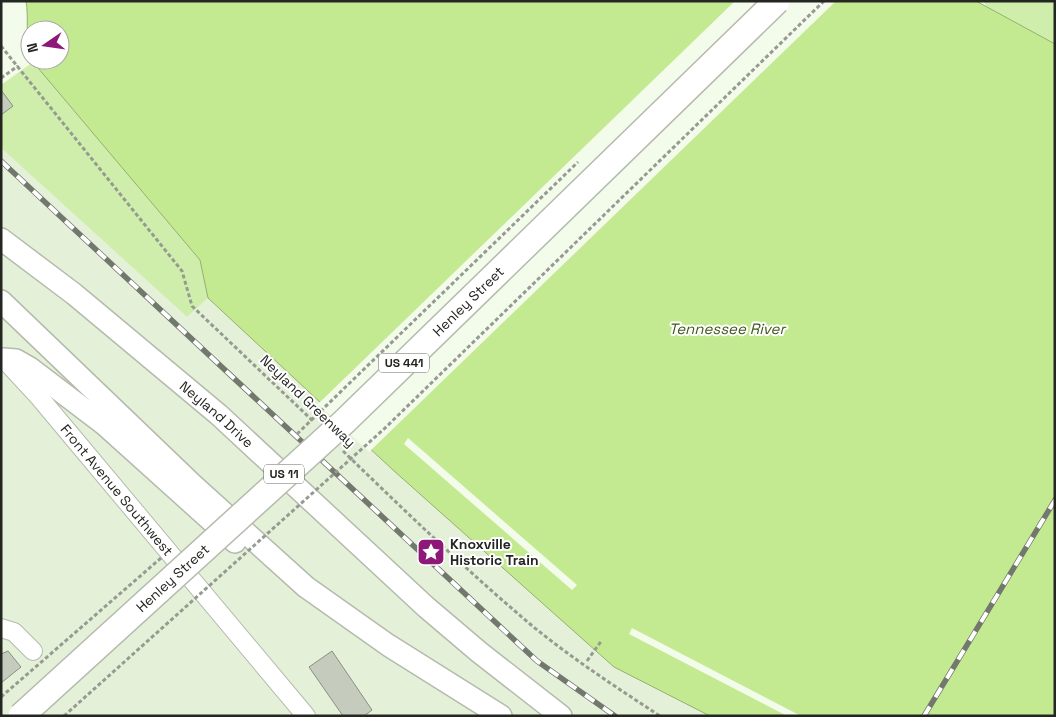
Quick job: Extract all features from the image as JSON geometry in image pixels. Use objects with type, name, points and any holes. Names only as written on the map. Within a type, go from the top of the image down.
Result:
[{"type":"highway","name":"Henley Street","points":[[21,716],[344,422],[777,1]]},
{"type":"main road","name":"Neyland Drive","points":[[2,239],[74,294],[219,415],[441,620],[478,652],[561,716]]},
{"type":"main road","points":[[1,302],[194,486],[306,587]]},
{"type":"main road","points":[[3,359],[16,360],[30,368],[106,425],[184,498],[249,555],[306,587],[388,645],[501,716]]},
{"type":"street","name":"Front Avenue Southwest","points":[[3,359],[39,397],[306,716]]},
{"type":"street","points":[[1,628],[14,632],[33,650]]},
{"type":"path","points":[[64,716],[384,429],[824,1]]},
{"type":"path","name":"Neyland Greenway","points":[[1,46],[182,271],[192,306],[314,423]]},
{"type":"path","points":[[1,78],[18,66]]},
{"type":"path","points":[[292,439],[584,156]]},
{"type":"path","name":"Neyland Greenway","points":[[343,450],[450,554],[531,625],[598,676],[660,716]]},
{"type":"path","points":[[1,697],[166,553]]},
{"type":"path","points":[[587,661],[602,640]]},
{"type":"shaded area","points":[[983,1],[1055,1],[1055,44],[987,7]]},
{"type":"shaded area","points":[[22,70],[40,70],[200,260],[208,298],[187,317],[1,148],[1,85]]},
{"type":"shaded area","points":[[1,148],[187,317],[208,298],[614,667],[710,716],[1,716]]},
{"type":"water","name":"Tennessee River","points":[[26,1],[976,1],[1055,44],[1055,716],[710,716],[614,667],[393,470],[208,298],[200,260],[40,70],[70,70],[70,20],[27,20]]},
{"type":"pier","points":[[735,1],[836,1],[369,452],[318,404]]},
{"type":"pier","points":[[408,438],[577,585],[572,590],[404,444]]},
{"type":"pier","points":[[632,628],[801,716],[787,716],[629,634]]},
{"type":"building","points":[[1,90],[13,106],[1,115]]},
{"type":"building","points":[[8,651],[21,667],[1,683],[1,654]]},
{"type":"building","points":[[332,651],[372,710],[364,716],[343,716],[309,667]]},
{"type":"railway","points":[[1,161],[537,661],[615,716]]},
{"type":"railway","points":[[924,716],[1055,500]]},
{"type":"place","name":"Knoxville Historic Train","points":[[431,552]]}]
